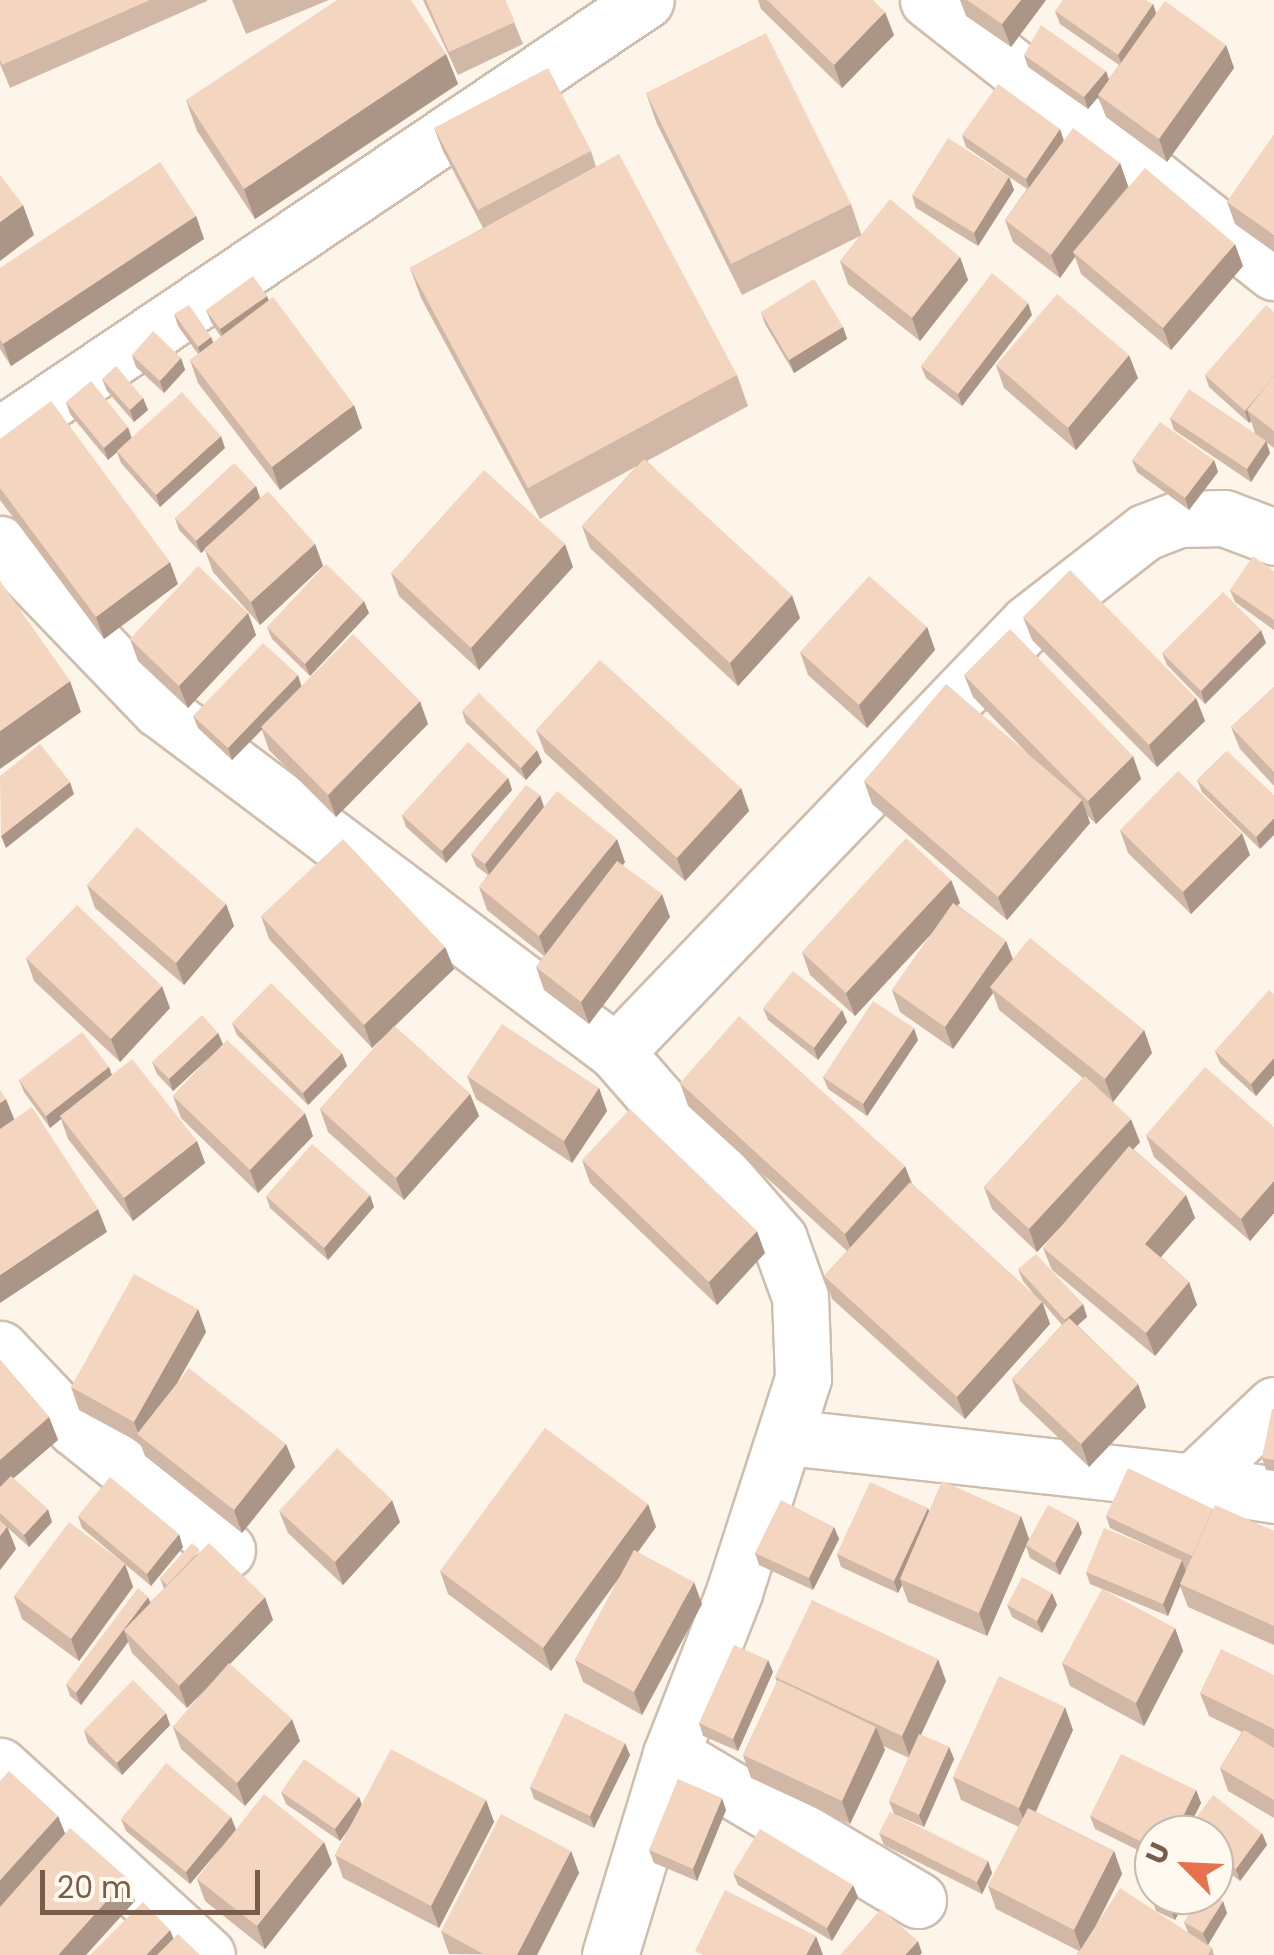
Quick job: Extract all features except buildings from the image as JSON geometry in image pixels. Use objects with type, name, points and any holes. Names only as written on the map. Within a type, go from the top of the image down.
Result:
[{"type":"street","points":[[4,423],[646,0]]},
{"type":"street","points":[[928,0],[1274,272]]},
{"type":"street","points":[[616,1052],[1028,623],[1130,543],[1179,518],[1224,518],[1274,537]]},
{"type":"street","points":[[0,544],[160,709],[616,1052],[779,1240],[800,1297],[803,1378],[787,1437],[671,1754],[610,1955]]},
{"type":"street","points":[[0,1349],[75,1428],[227,1550]]},
{"type":"street","points":[[1193,1482],[1274,1404]]},
{"type":"street","points":[[787,1437],[1193,1482],[1274,1495]]},
{"type":"street","points":[[671,1754],[918,1900]]},
{"type":"street","points":[[0,1766],[207,1955]]}]
